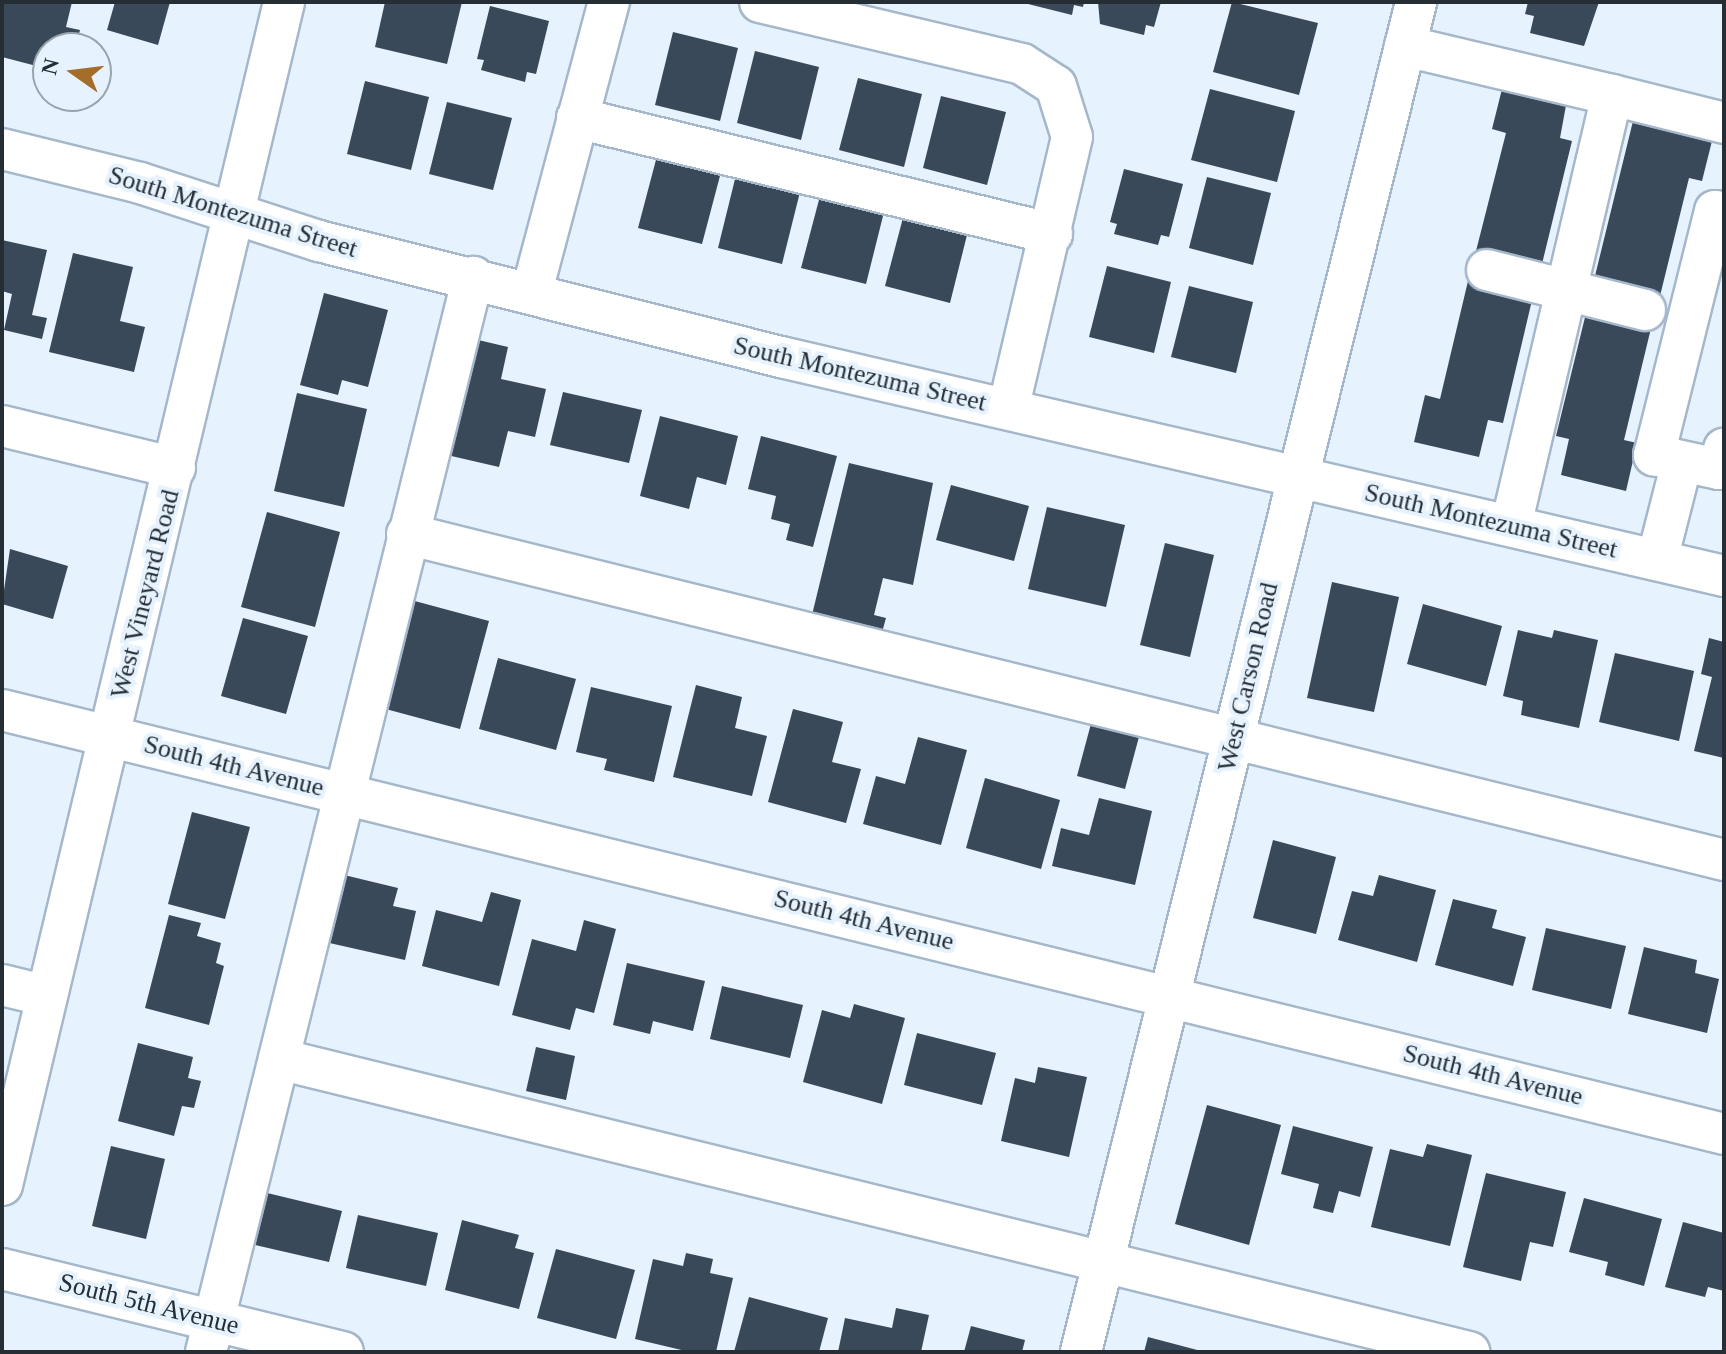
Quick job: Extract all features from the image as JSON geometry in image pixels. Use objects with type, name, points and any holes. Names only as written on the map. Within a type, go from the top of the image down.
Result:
[{"type":"street","name":"West Vineyard Road","points":[[2,1185],[237,215],[284,2]]},
{"type":"street","points":[[532,291],[609,2]]},
{"type":"street","points":[[760,2],[1022,64],[1056,86],[1072,137],[1052,234],[1008,409]]},
{"type":"street","name":"West Carson Road","points":[[1081,1352],[1296,474],[1416,2]]},
{"type":"street","points":[[1405,46],[1724,123]]},
{"type":"street","points":[[1511,525],[1612,95]]},
{"type":"street","points":[[577,118],[1052,234]]},
{"type":"street","name":"South Montezuma Street","points":[[2,149],[140,183],[319,241],[532,291],[781,357],[1296,474],[1724,576]]},
{"type":"street","points":[[1724,213],[1715,211],[1654,455],[1719,469],[1724,449]]},
{"type":"street","points":[[1487,270],[1645,310]]},
{"type":"street","points":[[211,1336],[473,277]]},
{"type":"street","points":[[2,426],[175,468]]},
{"type":"street","points":[[1657,560],[1682,462]]},
{"type":"street","points":[[407,534],[1234,736],[1724,860]]},
{"type":"street","name":"South 4th Avenue","points":[[2,710],[1171,994],[1724,1134]]},
{"type":"street","points":[[2,985],[47,996]]},
{"type":"street","points":[[279,1059],[1469,1352]]},
{"type":"street","name":"South 5th Avenue","points":[[2,1269],[211,1336],[343,1352]]},
{"type":"building","points":[[2,2],[72,2],[66,27],[79,32],[32,32],[32,65],[2,57]]},
{"type":"building","points":[[115,2],[170,2],[158,45],[107,30]]},
{"type":"building","points":[[385,2],[462,2],[447,64],[375,47]]},
{"type":"building","points":[[1084,2],[1083,7],[1074,5],[1072,15],[1024,3]]},
{"type":"building","points":[[1098,2],[1161,2],[1154,27],[1146,25],[1144,35],[1100,24]]},
{"type":"building","points":[[1232,2],[1318,23],[1299,95],[1213,72]]},
{"type":"building","points":[[1528,2],[1599,2],[1584,46],[1530,33],[1534,16],[1525,14]]},
{"type":"building","points":[[490,6],[549,21],[536,74],[527,72],[525,82],[481,70],[484,60],[477,59]]},
{"type":"building","points":[[673,32],[738,48],[720,121],[655,105]]},
{"type":"building","points":[[755,51],[819,67],[801,140],[737,123]]},
{"type":"building","points":[[858,78],[922,94],[904,167],[839,150]]},
{"type":"building","points":[[365,81],[429,97],[411,170],[347,154]]},
{"type":"building","points":[[1503,85],[1567,100],[1560,138],[1572,141],[1541,268],[1476,251],[1506,133],[1492,129]]},
{"type":"building","points":[[1210,89],[1295,111],[1277,182],[1191,160]]},
{"type":"building","points":[[941,96],[1006,112],[987,185],[923,168]]},
{"type":"building","points":[[447,102],[512,118],[493,190],[429,174]]},
{"type":"building","points":[[1634,117],[1713,137],[1702,181],[1689,178],[1660,296],[1594,280]]},
{"type":"building","points":[[657,156],[721,172],[702,244],[638,228]]},
{"type":"building","points":[[1124,169],[1183,184],[1169,237],[1161,235],[1158,245],[1114,234],[1117,224],[1110,222]]},
{"type":"building","points":[[736,175],[800,192],[782,264],[718,248]]},
{"type":"building","points":[[1207,177],[1271,193],[1253,265],[1189,248]]},
{"type":"building","points":[[820,196],[884,212],[866,284],[801,268]]},
{"type":"building","points":[[904,214],[968,231],[950,303],[885,286]]},
{"type":"building","points":[[2,240],[47,250],[32,315],[47,318],[42,339],[4,330],[12,294],[2,291]]},
{"type":"building","points":[[73,253],[133,267],[120,321],[145,327],[134,372],[49,352]]},
{"type":"building","points":[[1107,266],[1171,282],[1154,353],[1089,337]]},
{"type":"building","points":[[1468,281],[1533,296],[1503,423],[1488,420],[1479,457],[1414,442],[1425,395],[1440,399]]},
{"type":"building","points":[[1189,286],[1253,302],[1236,373],[1171,357]]},
{"type":"building","points":[[324,293],[388,310],[368,387],[342,380],[338,395],[300,385]]},
{"type":"building","points":[[1587,309],[1652,324],[1624,440],[1637,443],[1626,491],[1561,475],[1569,439],[1556,436]]},
{"type":"building","points":[[474,339],[508,347],[501,379],[546,389],[535,437],[508,431],[499,467],[447,455]]},
{"type":"building","points":[[563,392],[642,410],[629,463],[550,445]]},
{"type":"building","points":[[297,393],[367,409],[344,507],[274,491]]},
{"type":"building","points":[[660,416],[738,436],[726,485],[697,477],[689,509],[640,496]]},
{"type":"building","points":[[761,436],[837,456],[813,547],[786,540],[790,524],[771,519],[776,496],[748,489]]},
{"type":"building","points":[[849,463],[933,483],[913,585],[883,578],[874,615],[886,618],[881,636],[811,619]]},
{"type":"building","points":[[951,485],[1029,506],[1014,561],[936,540]]},
{"type":"building","points":[[1047,507],[1125,525],[1106,607],[1028,589]]},
{"type":"building","points":[[267,512],[340,532],[315,627],[241,607]]},
{"type":"building","points":[[1165,543],[1214,555],[1190,657],[1140,645]]},
{"type":"building","points":[[10,549],[68,566],[53,619],[2,604]]},
{"type":"building","points":[[1332,582],[1399,597],[1374,712],[1307,698]]},
{"type":"building","points":[[411,600],[489,621],[460,729],[382,708]]},
{"type":"building","points":[[1423,604],[1502,626],[1486,686],[1407,664]]},
{"type":"building","points":[[243,618],[308,636],[286,714],[221,696]]},
{"type":"building","points":[[1518,630],[1552,638],[1554,630],[1598,640],[1579,728],[1521,715],[1523,701],[1503,696]]},
{"type":"building","points":[[1709,638],[1724,642],[1724,758],[1694,751],[1712,677],[1701,674]]},
{"type":"building","points":[[1615,653],[1694,671],[1679,741],[1599,722]]},
{"type":"building","points":[[498,658],[576,679],[556,750],[479,729]]},
{"type":"building","points":[[696,685],[742,697],[735,728],[767,736],[752,796],[673,777]]},
{"type":"building","points":[[591,687],[672,706],[654,782],[604,770],[607,759],[576,752]]},
{"type":"building","points":[[793,709],[843,722],[832,762],[861,769],[846,823],[768,802]]},
{"type":"building","points":[[1092,720],[1140,733],[1125,789],[1077,776]]},
{"type":"building","points":[[918,737],[967,750],[941,845],[863,824],[876,776],[905,784]]},
{"type":"building","points":[[985,778],[1060,800],[1041,869],[966,848]]},
{"type":"building","points":[[1099,798],[1152,811],[1135,885],[1052,866],[1061,828],[1089,835]]},
{"type":"building","points":[[192,812],[250,827],[225,919],[168,904]]},
{"type":"building","points":[[1273,840],[1336,857],[1316,934],[1253,918]]},
{"type":"building","points":[[340,874],[398,888],[393,906],[416,911],[405,960],[325,942]]},
{"type":"building","points":[[1379,875],[1436,890],[1417,962],[1338,940],[1352,891],[1373,896]]},
{"type":"building","points":[[491,892],[521,900],[499,986],[422,966],[436,910],[482,922]]},
{"type":"building","points":[[1453,899],[1497,910],[1492,928],[1526,937],[1513,986],[1435,965]]},
{"type":"building","points":[[169,915],[201,923],[197,936],[221,943],[216,963],[224,966],[209,1025],[145,1008]]},
{"type":"building","points":[[584,920],[616,929],[594,1013],[576,1008],[570,1030],[512,1015],[532,939],[576,951]]},
{"type":"building","points":[[1546,928],[1626,946],[1611,1009],[1532,990]]},
{"type":"building","points":[[1644,947],[1697,960],[1695,973],[1719,979],[1707,1033],[1628,1014]]},
{"type":"building","points":[[627,963],[705,981],[693,1031],[653,1021],[650,1034],[613,1025]]},
{"type":"building","points":[[722,986],[803,1005],[790,1058],[710,1039]]},
{"type":"building","points":[[854,1004],[905,1018],[882,1104],[803,1082],[822,1010],[850,1018]]},
{"type":"building","points":[[917,1033],[996,1053],[982,1105],[904,1085]]},
{"type":"building","points":[[138,1043],[193,1057],[188,1078],[201,1081],[194,1108],[182,1106],[174,1136],[118,1121]]},
{"type":"building","points":[[536,1047],[575,1056],[566,1100],[526,1091]]},
{"type":"building","points":[[1038,1067],[1087,1077],[1069,1157],[1001,1141],[1015,1078],[1035,1083]]},
{"type":"building","points":[[1207,1105],[1281,1125],[1249,1245],[1175,1224]]},
{"type":"building","points":[[1293,1126],[1373,1147],[1360,1197],[1339,1191],[1333,1213],[1313,1208],[1319,1184],[1281,1174]]},
{"type":"building","points":[[1427,1144],[1472,1155],[1450,1246],[1371,1227],[1390,1149],[1423,1157]]},
{"type":"building","points":[[111,1146],[165,1159],[146,1239],[92,1226]]},
{"type":"building","points":[[1486,1173],[1566,1192],[1553,1247],[1530,1242],[1521,1281],[1463,1267]]},
{"type":"building","points":[[263,1192],[342,1211],[329,1262],[251,1244]]},
{"type":"building","points":[[1584,1198],[1662,1219],[1644,1286],[1605,1275],[1608,1262],[1569,1252]]},
{"type":"building","points":[[358,1215],[438,1233],[426,1286],[346,1268]]},
{"type":"building","points":[[462,1220],[519,1235],[515,1248],[534,1253],[519,1309],[445,1290]]},
{"type":"building","points":[[1683,1222],[1724,1233],[1724,1291],[1708,1287],[1705,1297],[1665,1287]]},
{"type":"building","points":[[556,1249],[635,1270],[616,1339],[537,1318]]},
{"type":"building","points":[[686,1253],[713,1259],[710,1273],[733,1278],[716,1352],[690,1352],[635,1339],[653,1259],[683,1266]]},
{"type":"building","points":[[749,1297],[828,1318],[819,1352],[734,1352]]},
{"type":"building","points":[[896,1308],[929,1315],[921,1352],[838,1352],[845,1318],[892,1328]]},
{"type":"building","points":[[971,1326],[1025,1340],[1022,1352],[964,1352]]},
{"type":"building","points":[[1148,1337],[1201,1351],[1201,1352],[1144,1352]]}]
